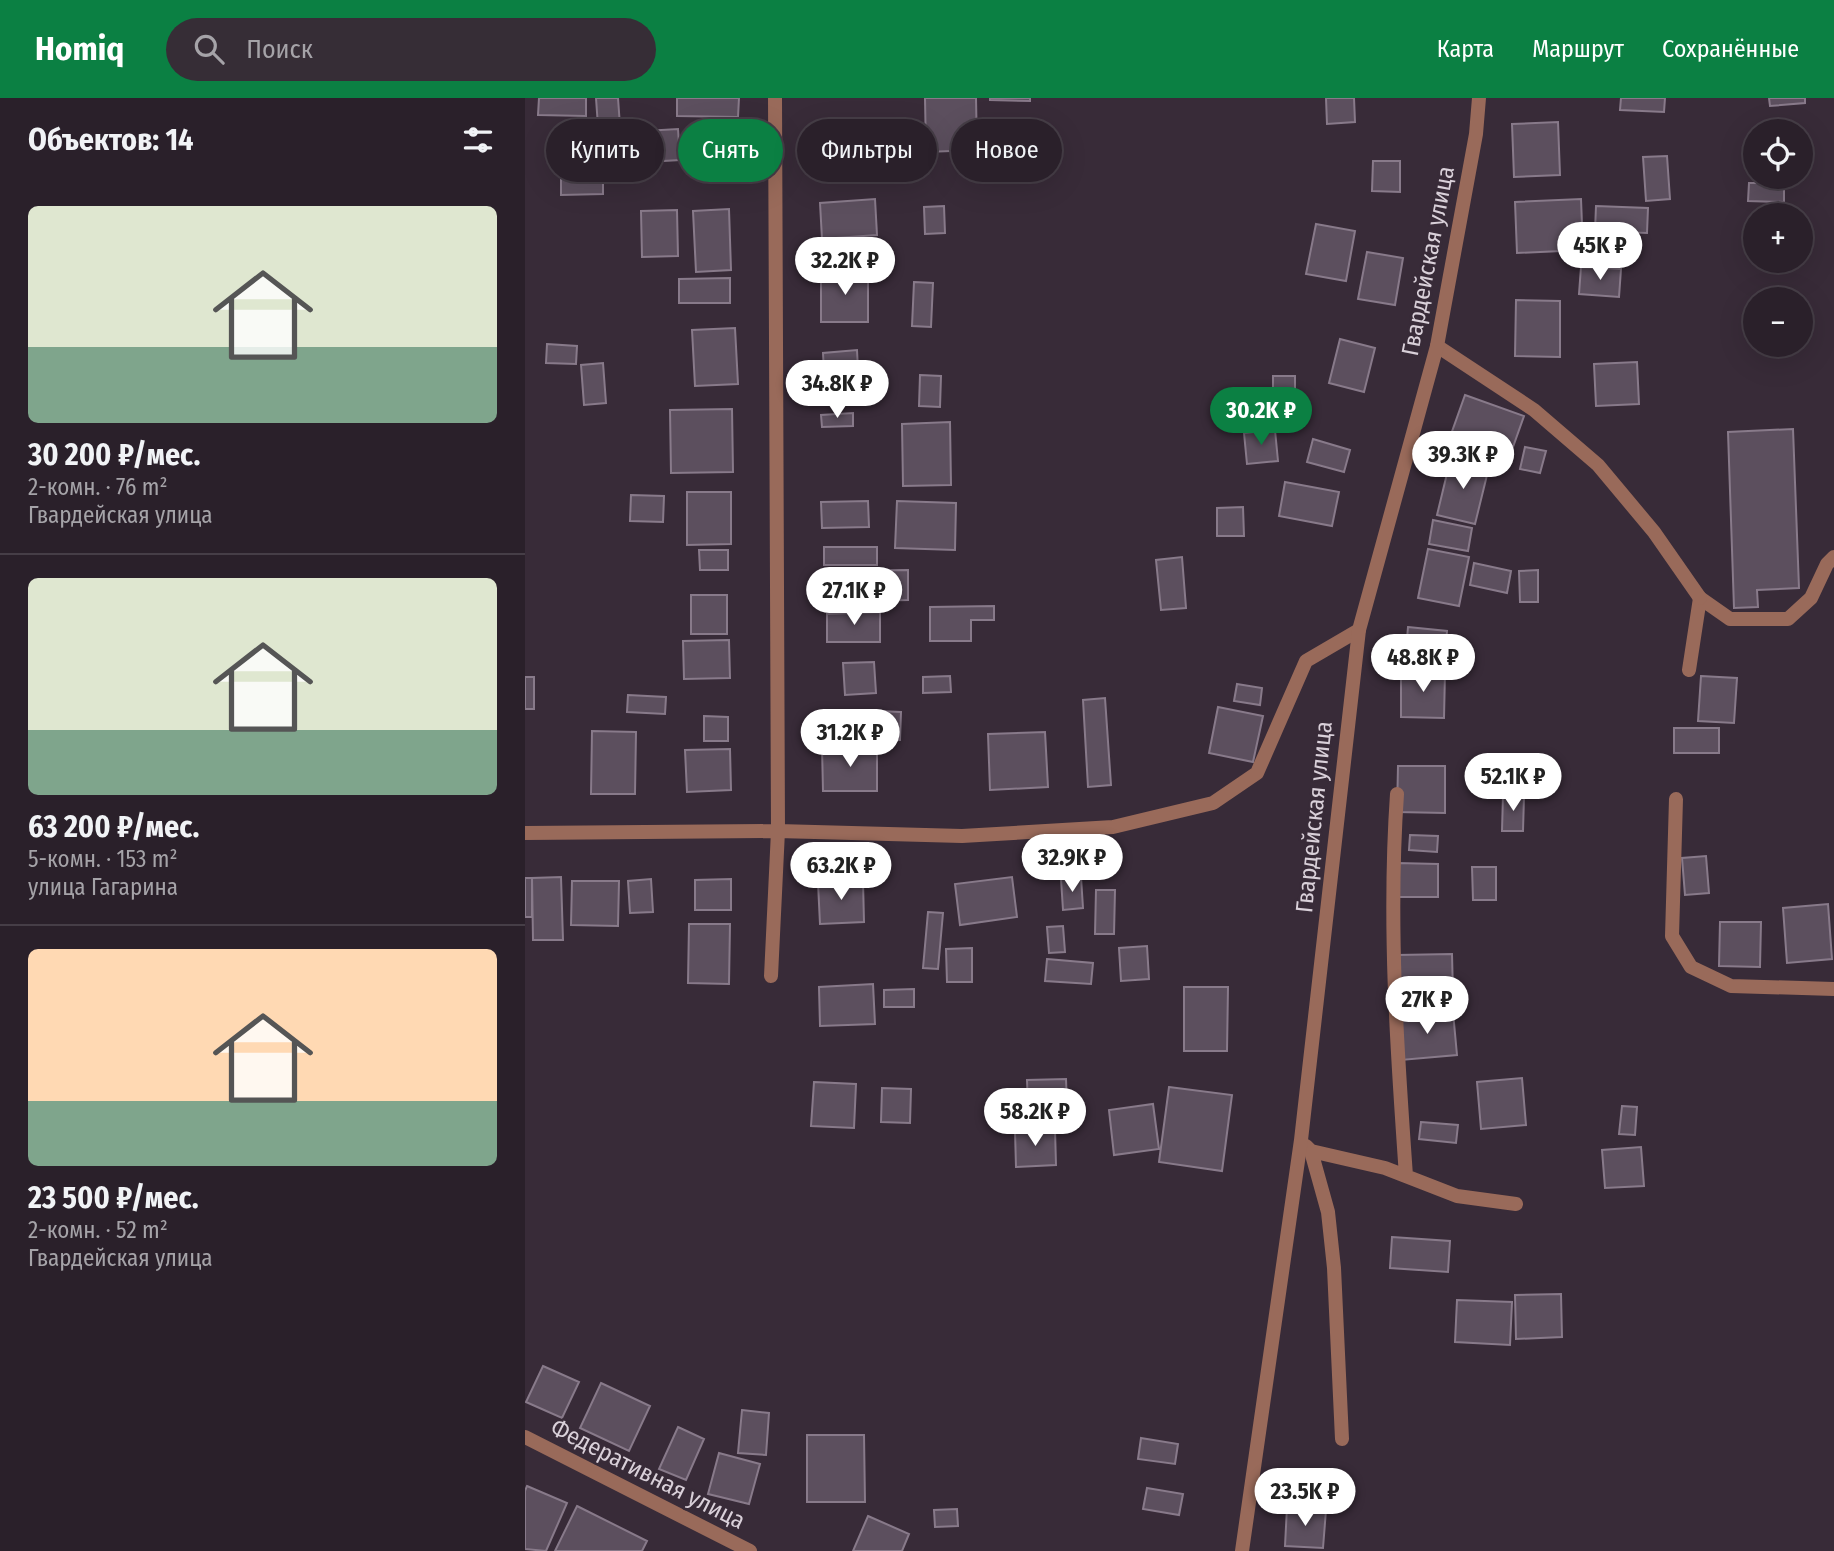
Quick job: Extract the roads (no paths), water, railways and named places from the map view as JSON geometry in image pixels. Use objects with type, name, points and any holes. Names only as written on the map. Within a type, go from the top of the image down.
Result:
[{"type":"street","points":[[771,976],[778,831],[775,98]]},
{"type":"street","name":"Гвардейская улица","points":[[1242,1551],[1306,1146],[1359,630],[1437,346],[1476,134],[1479,98]]},
{"type":"street","points":[[1437,346],[1534,410],[1598,465],[1654,531],[1700,598],[1730,619],[1788,619],[1811,598],[1834,557]]},
{"type":"street","points":[[1689,670],[1700,598]]},
{"type":"street","points":[[525,833],[778,831],[962,836],[1113,827],[1213,803],[1257,773],[1306,662],[1359,630]]},
{"type":"street","points":[[1397,794],[1392,860],[1392,925],[1406,1176]]},
{"type":"street","points":[[1676,799],[1672,936],[1691,967],[1731,986],[1834,989]]},
{"type":"street","points":[[1306,1146],[1385,1168],[1457,1196],[1516,1204]]},
{"type":"street","points":[[1306,1146],[1328,1212],[1334,1268],[1342,1439]]},
{"type":"street","name":"Федеративная улица","points":[[525,1437],[750,1551]]}]
